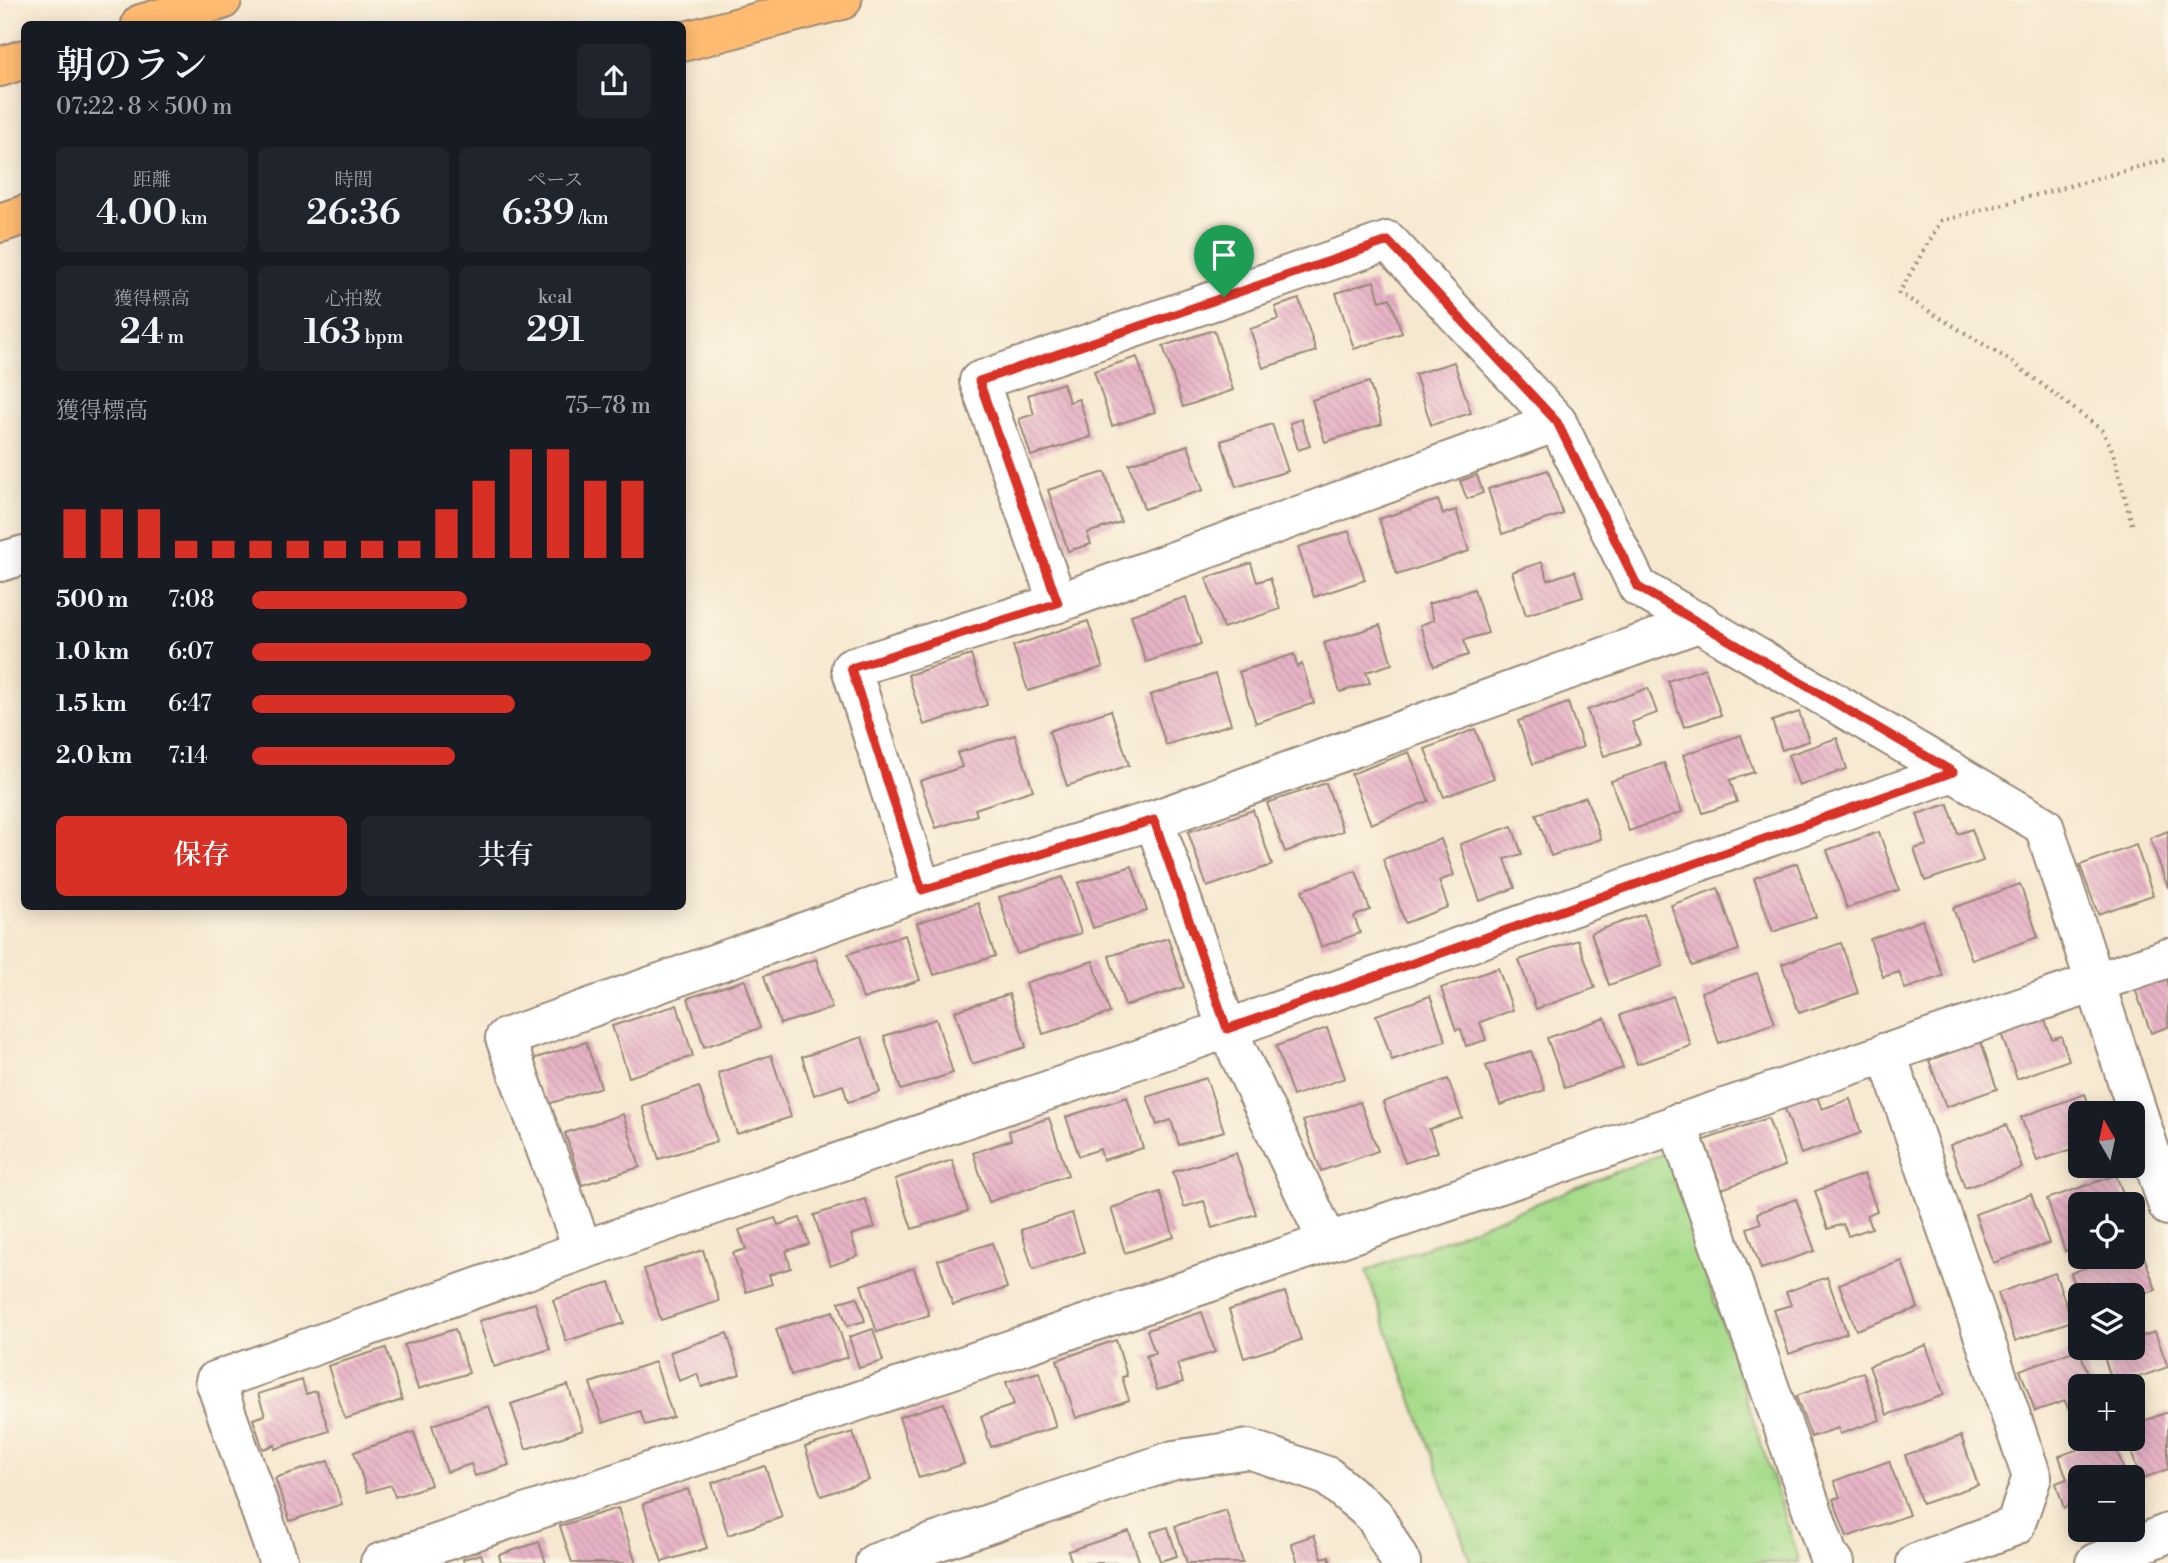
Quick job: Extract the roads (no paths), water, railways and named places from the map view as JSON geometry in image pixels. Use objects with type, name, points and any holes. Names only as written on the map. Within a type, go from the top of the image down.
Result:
[{"type":"highway","points":[[151,21],[222,0]]},
{"type":"highway","points":[[686,40],[842,0]]},
{"type":"highway","points":[[0,67],[21,60]]},
{"type":"highway","points":[[0,223],[21,216]]},
{"type":"street","points":[[1058,603],[979,381],[1388,241],[1557,422],[1638,587],[2044,826],[2168,1206]]},
{"type":"street","points":[[922,890],[851,668],[1058,603],[1557,422]]},
{"type":"street","points":[[0,562],[21,556]]},
{"type":"street","points":[[583,1250],[506,1038],[922,890],[1154,820],[1701,622]]},
{"type":"street","points":[[279,1563],[215,1381],[583,1250],[1227,1029],[1953,772]]},
{"type":"street","points":[[1154,820],[1227,1029],[1327,1240]]},
{"type":"street","points":[[380,1563],[1327,1240],[2168,958]]},
{"type":"street","points":[[1886,1052],[2032,1477],[2015,1526],[1916,1563]]},
{"type":"street","points":[[1677,1123],[1829,1558],[1835,1563]]},
{"type":"street","points":[[875,1563],[1174,1460],[1249,1449],[1327,1476],[1374,1515],[1401,1563]]},
{"type":"street","points":[[2095,1563],[2168,1533]]}]
